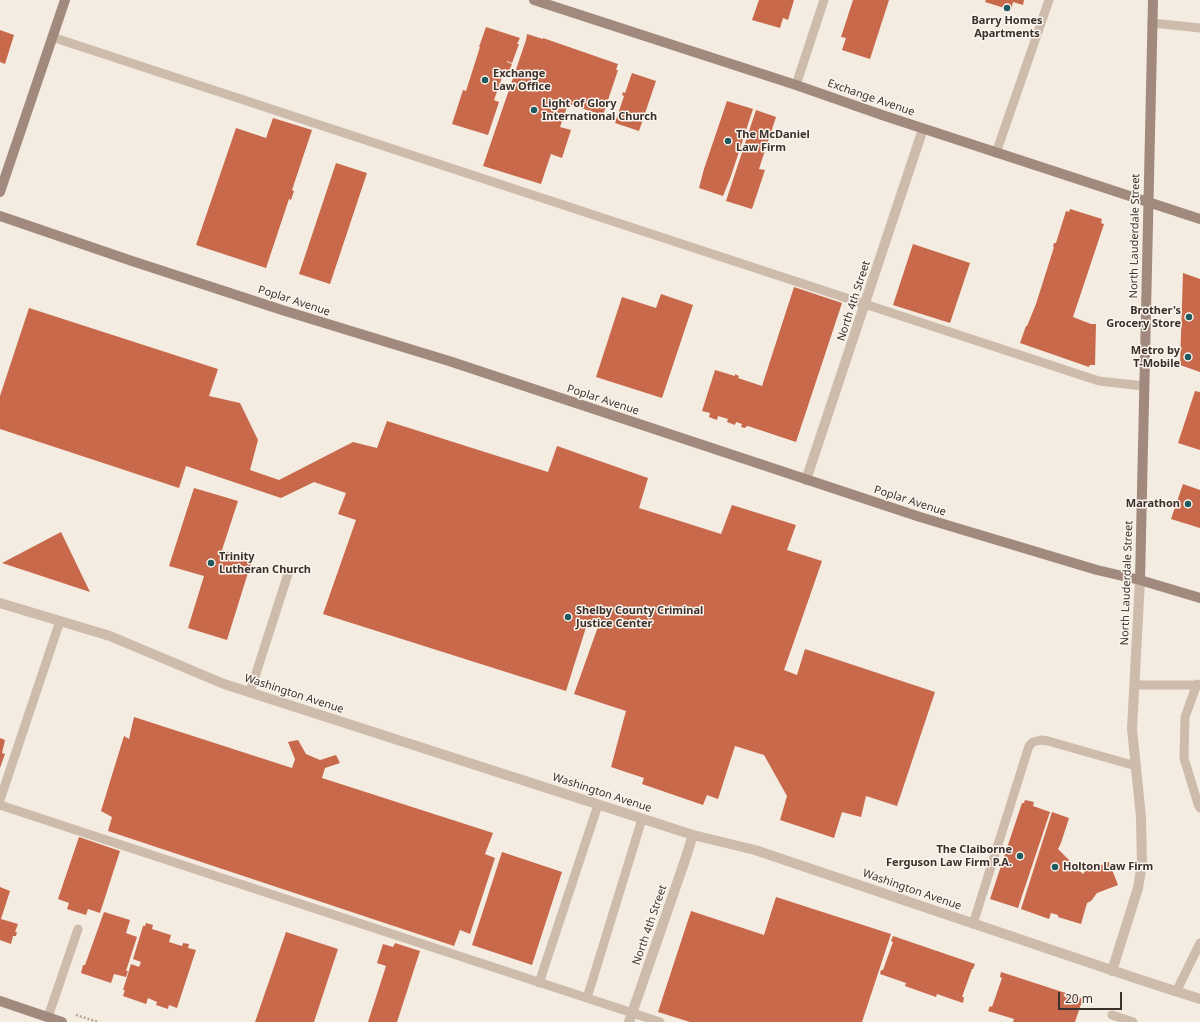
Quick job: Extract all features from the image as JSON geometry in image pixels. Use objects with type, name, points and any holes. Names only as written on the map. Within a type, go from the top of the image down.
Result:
[{"type":"main road","points":[[0,192],[65,0]]},
{"type":"main road","name":"Exchange Avenue","points":[[534,0],[796,85],[923,129],[1147,203],[1200,219]]},
{"type":"main road","name":"North Lauderdale Street","points":[[1140,580],[1152,0]]},
{"type":"main road","name":"Poplar Avenue","points":[[0,216],[260,302],[449,361],[920,517],[1097,570],[1140,580],[1200,598]]},
{"type":"main road","points":[[0,1001],[62,1022]]},
{"type":"street","name":"North 4th Street","points":[[806,480],[866,304],[923,129]]},
{"type":"street","name":"North Lauderdale Street","points":[[1112,971],[1138,888],[1142,864],[1141,817],[1132,729],[1140,580]]},
{"type":"street","name":"Washington Avenue","points":[[0,603],[110,636],[224,684],[693,835],[755,850],[1112,971],[1200,999]]},
{"type":"street","name":"North 4th Street","points":[[631,1017],[693,835]]},
{"type":"lane","points":[[796,85],[824,0]]},
{"type":"lane","points":[[996,153],[1049,0]]},
{"type":"lane","points":[[1152,23],[1200,28]]},
{"type":"lane","points":[[52,37],[1100,381],[1144,386]]},
{"type":"lane","points":[[250,692],[288,574]]},
{"type":"lane","points":[[0,800],[60,621]]},
{"type":"lane","points":[[1135,685],[1199,685],[1185,718],[1184,758],[1200,808]]},
{"type":"lane","points":[[973,924],[1029,746],[1033,742],[1041,740],[1048,741],[1136,766]]},
{"type":"lane","points":[[539,983],[598,804]]},
{"type":"lane","points":[[0,806],[586,998],[631,1017],[660,1022]]},
{"type":"lane","points":[[586,998],[642,819]]},
{"type":"lane","points":[[48,1017],[78,929]]},
{"type":"lane","points":[[1176,992],[1200,943]]},
{"type":"lane","points":[[1112,1016],[1133,1022]]},
{"type":"building","points":[[759,0],[794,0],[788,20],[783,18],[780,28],[752,20]]},
{"type":"building","points":[[853,0],[889,0],[870,59],[842,50],[846,38],[841,37]]},
{"type":"building","name":"Barry Homes Apartments","points":[[986,0],[1024,0],[1023,5],[1013,2],[1011,10],[985,2]]},
{"type":"building","name":"Exchange Law Office","points":[[486,27],[520,38],[512,63],[507,61],[512,64],[509,71],[505,69],[494,100],[499,102],[488,135],[452,124],[463,90],[466,91]]},
{"type":"building","points":[[0,30],[14,35],[5,64],[0,62]]},
{"type":"building","name":"Light of Glory International Church","points":[[527,34],[543,38],[618,64],[616,70],[618,70],[603,115],[568,104],[560,127],[571,130],[562,158],[551,154],[541,184],[483,166]]},
{"type":"building","points":[[632,73],[656,81],[639,131],[615,123],[624,96],[622,95],[623,92],[625,93]]},
{"type":"building","name":"The McDaniel Law Firm","points":[[727,101],[753,109],[723,196],[699,188]]},
{"type":"building","points":[[756,110],[776,117],[759,169],[765,170],[752,209],[726,201]]},
{"type":"building","points":[[273,118],[312,130],[292,190],[294,191],[291,200],[289,199],[266,268],[196,245],[236,128],[266,138]]},
{"type":"building","points":[[336,163],[367,173],[330,284],[299,274]]},
{"type":"building","points":[[1070,209],[1102,219],[1101,223],[1104,224],[1073,317],[1091,324],[1096,324],[1095,365],[1090,365],[1089,367],[1020,343],[1036,304],[1054,243],[1056,243],[1066,211],[1069,212]]},
{"type":"building","points":[[913,244],[970,263],[950,323],[893,305]]},
{"type":"building","points":[[1183,273],[1200,279],[1200,372],[1180,365]]},
{"type":"building","points":[[794,287],[842,303],[796,442],[748,426],[745,428],[741,427],[742,424],[736,422],[735,425],[727,422],[728,419],[718,416],[717,420],[709,417],[710,413],[702,411],[715,370],[735,376],[735,374],[739,376],[738,378],[762,386]]},
{"type":"building","points":[[661,294],[693,305],[662,398],[596,377],[622,297],[656,308]]},
{"type":"building","name":"Shelby County Criminal Justice Center","points":[[29,308],[218,369],[209,396],[240,403],[258,440],[250,470],[279,480],[353,442],[377,448],[387,421],[548,472],[557,446],[648,478],[639,508],[721,534],[732,505],[796,525],[787,550],[822,561],[784,670],[797,675],[805,649],[935,692],[897,806],[866,796],[861,817],[842,812],[834,838],[780,820],[787,796],[764,755],[735,746],[718,799],[707,795],[703,805],[642,784],[644,778],[611,767],[626,711],[574,694],[599,624],[588,621],[566,691],[323,614],[356,520],[338,514],[346,493],[314,482],[281,498],[186,466],[179,488],[0,429],[0,396]]},
{"type":"building","points":[[1195,391],[1200,392],[1200,450],[1178,443]]},
{"type":"building","name":"Marathon","points":[[1183,484],[1200,490],[1200,528],[1171,519]]},
{"type":"building","name":"Trinity Lutheran Church","points":[[194,488],[238,501],[222,550],[252,560],[227,640],[188,628],[204,576],[169,566]]},
{"type":"building","points":[[61,532],[90,592],[2,563]]},
{"type":"building","points":[[134,717],[292,768],[295,759],[288,742],[298,740],[306,754],[320,760],[336,755],[340,763],[325,768],[322,778],[493,833],[485,854],[495,858],[470,934],[460,930],[454,946],[108,831],[112,817],[101,811],[124,736],[129,739]]},
{"type":"building","points":[[0,738],[5,740],[2,753],[5,754],[0,768]]},
{"type":"building","name":"The Claiborne Ferguson Law Firm P.A.","points":[[1025,800],[1034,802],[1033,806],[1050,812],[1018,908],[990,899],[1022,803],[1024,803]]},
{"type":"building","name":"Holton Law Firm","points":[[1052,812],[1069,818],[1058,849],[1083,874],[1085,871],[1109,862],[1118,885],[1097,893],[1091,901],[1087,903],[1081,924],[1058,917],[1058,915],[1051,913],[1049,919],[1021,909]]},
{"type":"building","points":[[79,837],[120,851],[100,913],[88,909],[86,915],[67,909],[69,903],[58,899]]},
{"type":"building","points":[[502,852],[562,872],[532,965],[472,945]]},
{"type":"building","points":[[0,887],[10,891],[1,919],[18,924],[15,932],[17,932],[16,936],[13,936],[11,944],[0,940]]},
{"type":"building","points":[[776,897],[891,934],[862,1022],[690,1022],[658,1012],[691,911],[764,935]]},
{"type":"building","points":[[104,912],[130,920],[126,933],[137,937],[126,971],[128,971],[126,977],[114,974],[111,983],[81,973]]},
{"type":"building","points":[[146,923],[153,925],[152,929],[171,935],[169,942],[182,946],[183,943],[189,944],[188,948],[196,950],[177,1008],[169,1005],[168,1009],[156,1005],[157,1002],[148,998],[146,1004],[123,996],[125,990],[123,990],[131,964],[139,967],[141,962],[133,959],[143,926],[145,926]]},
{"type":"building","points":[[286,932],[338,949],[314,1022],[255,1022]]},
{"type":"building","points":[[893,936],[975,964],[962,997],[964,997],[963,1003],[937,994],[936,997],[905,986],[906,983],[880,974],[881,970],[883,970],[893,942],[891,941]]},
{"type":"building","points":[[395,943],[420,951],[397,1022],[368,1022],[386,966],[377,963],[383,944],[393,947]]},
{"type":"building","points":[[1001,972],[1084,999],[1075,1022],[1013,1022],[1014,1019],[988,1011],[990,1006],[992,1007],[1002,978],[1000,977]]},
{"type":"place","name":"Barry Homes Apartments","points":[[1007,8]]},
{"type":"place","name":"Exchange Law Office","points":[[485,80]]},
{"type":"place","name":"Light of Glory International Church","points":[[534,110]]},
{"type":"place","name":"The McDaniel Law Firm","points":[[728,141]]},
{"type":"place","name":"Brother's Grocery Store","points":[[1189,317]]},
{"type":"place","name":"Metro by T-Mobile","points":[[1188,357]]},
{"type":"place","name":"Marathon","points":[[1188,504]]},
{"type":"place","name":"Trinity Lutheran Church","points":[[211,563]]},
{"type":"place","name":"Shelby County Criminal Justice Center","points":[[568,617]]},
{"type":"place","name":"The Claiborne Ferguson Law Firm P.A.","points":[[1020,856]]},
{"type":"place","name":"Holton Law Firm","points":[[1055,867]]}]
